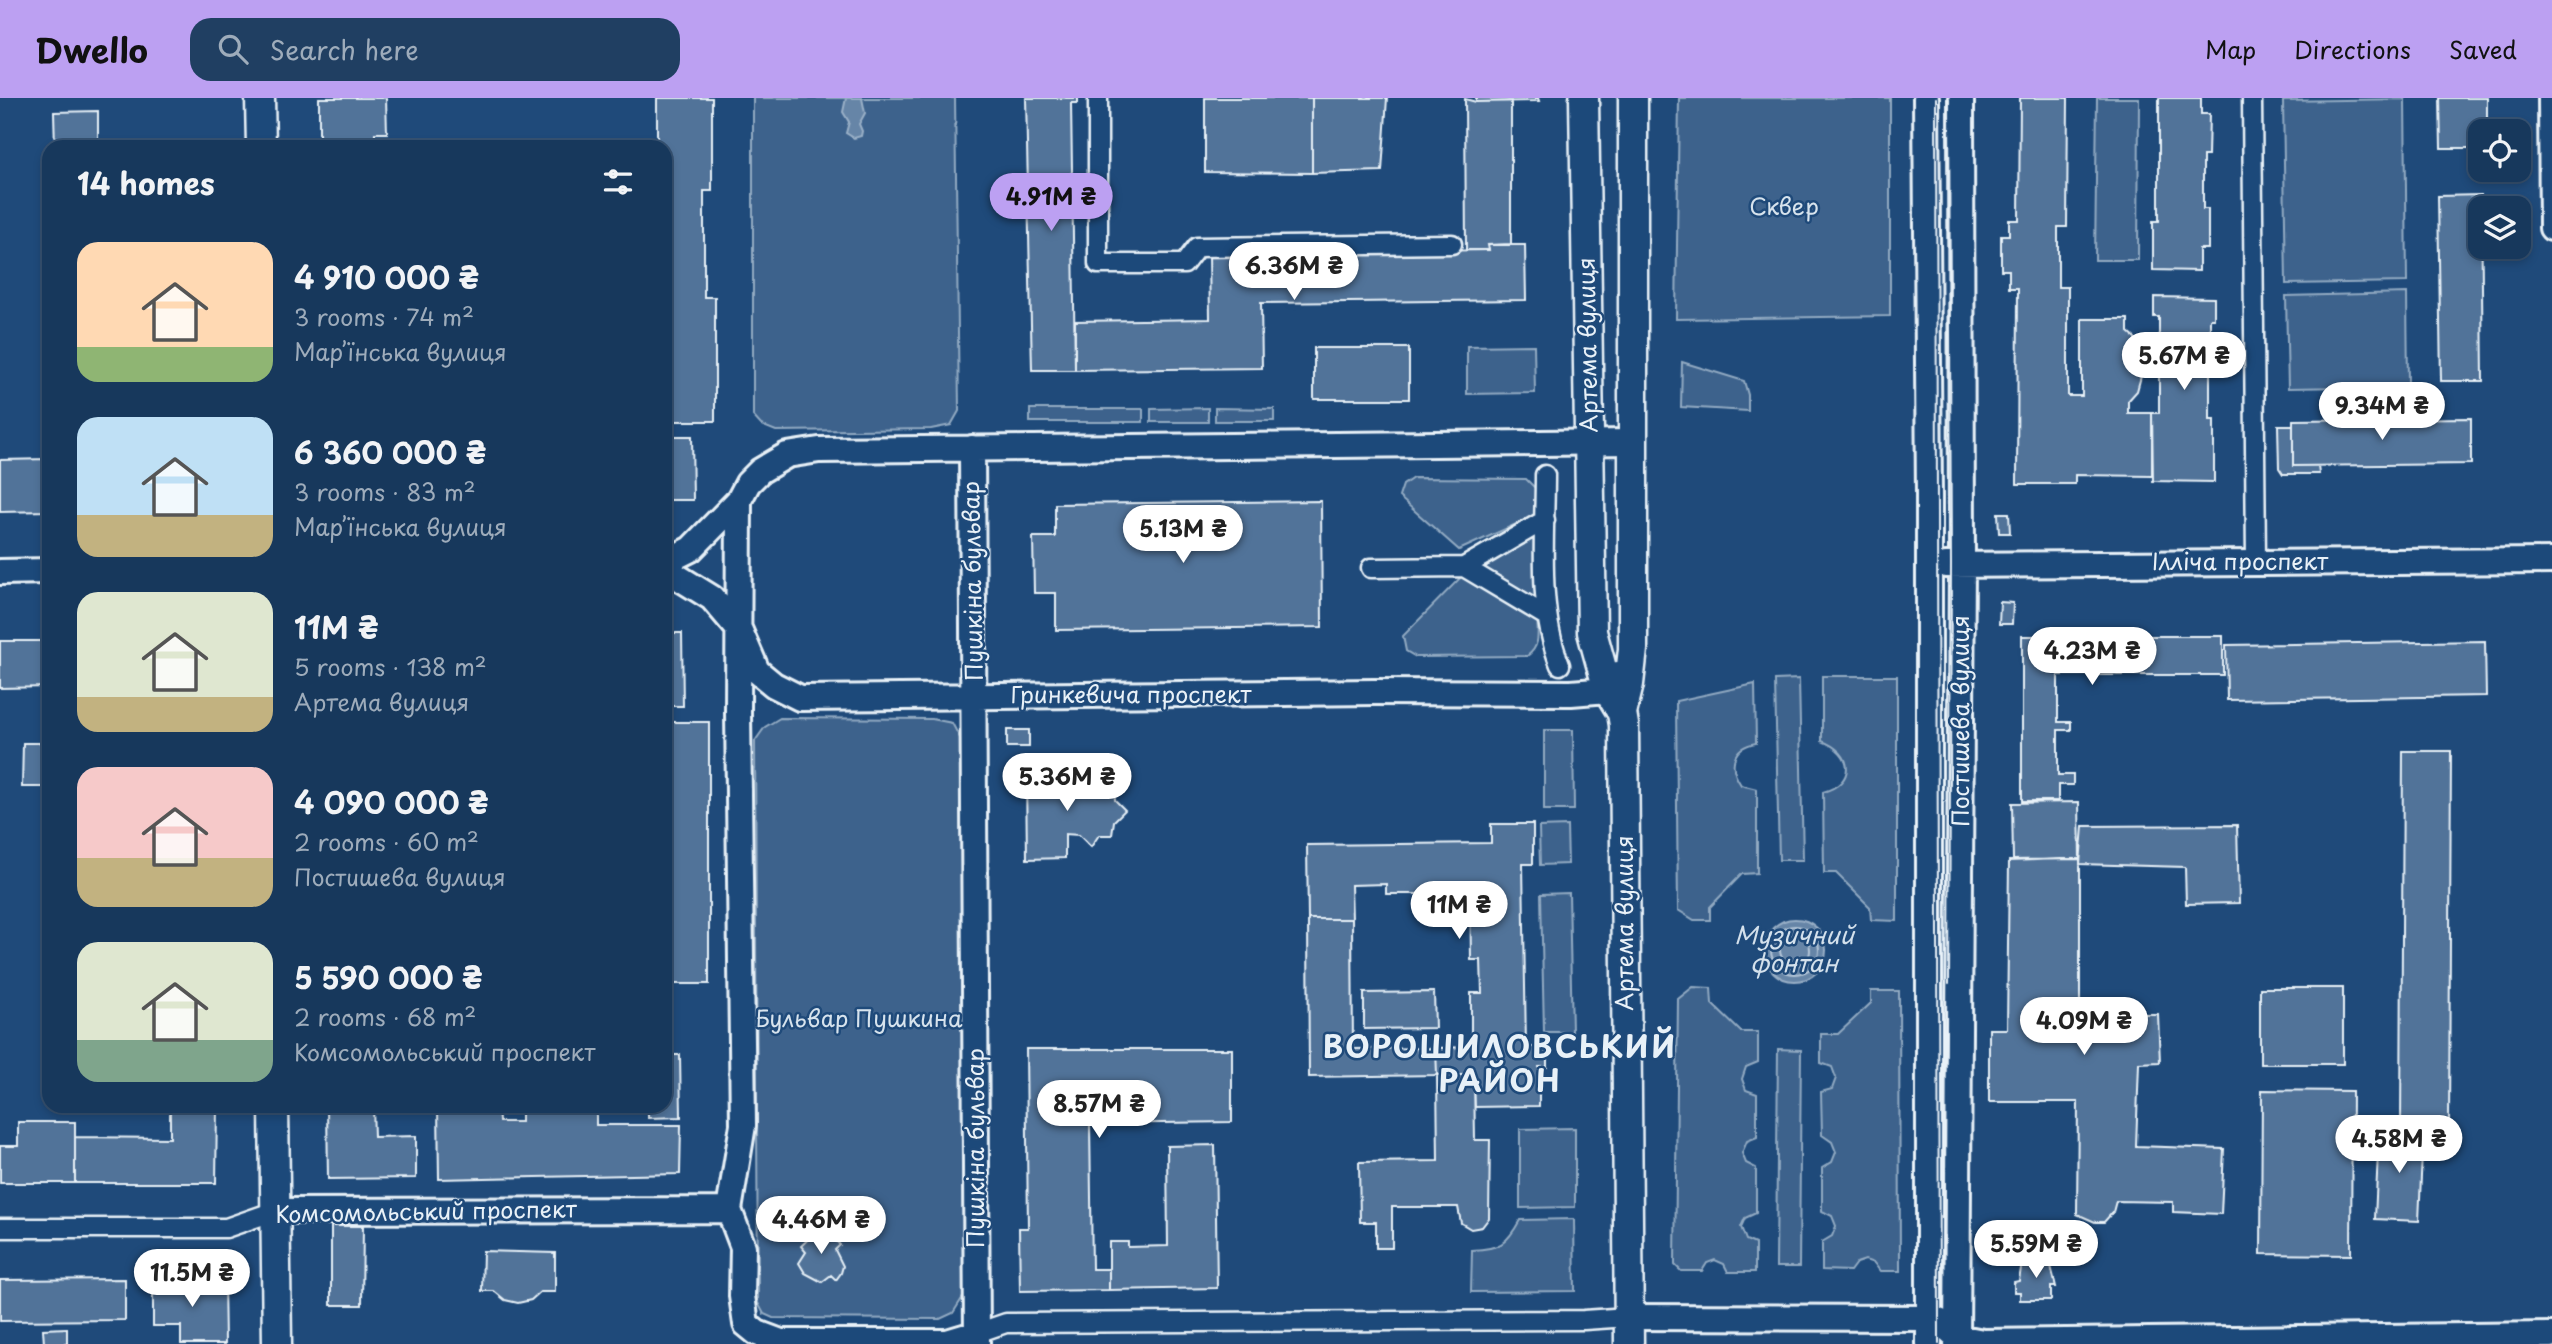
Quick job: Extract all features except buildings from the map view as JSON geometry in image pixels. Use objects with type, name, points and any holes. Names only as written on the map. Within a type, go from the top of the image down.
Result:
[{"type":"main road","points":[[260,98],[261,140]]},
{"type":"main road","name":"Артема вулиця","points":[[1584,98],[1592,632],[1624,725],[1628,1331]]},
{"type":"main road","name":"Артема вулиця","points":[[1615,701],[1629,684],[1633,649],[1633,98]]},
{"type":"main road","points":[[274,1113],[277,1344]]},
{"type":"street","points":[[1098,98],[1098,264],[1184,264],[1197,247],[1452,244]]},
{"type":"street","name":"Постишева вулиця","points":[[1926,98],[1929,1344]]},
{"type":"street","name":"Постишева вулиця","points":[[1957,1341],[1962,564],[1961,98]]},
{"type":"street","points":[[2252,98],[2256,562]]},
{"type":"street","points":[[2551,98],[2552,228]]},
{"type":"street","points":[[672,558],[691,549],[739,500],[748,483],[760,471],[787,455],[819,450],[1633,442]]},
{"type":"street","name":"Пушкіна бульвар","points":[[972,448],[977,1338]]},
{"type":"street","points":[[1545,475],[1546,615],[1553,649],[1560,665]]},
{"type":"street","points":[[739,500],[738,712],[743,1125],[729,1210],[743,1247],[746,1324],[757,1333],[781,1342],[947,1342],[977,1338],[1006,1323],[1584,1320],[1628,1331],[1928,1318],[1939,1321],[1957,1341],[1986,1342],[2552,1335]]},
{"type":"street","points":[[1371,568],[1464,567],[1545,520]]},
{"type":"street","name":"Ілліча проспект","points":[[1928,565],[2552,561]]},
{"type":"street","points":[[1464,567],[1546,615]]},
{"type":"street","points":[[0,572],[42,571]]},
{"type":"street","name":"Гринкевича проспект","points":[[672,573],[712,598],[740,631],[757,671],[774,685],[800,698],[1374,692],[1571,693],[1615,701]]},
{"type":"street","name":"Комсомольський проспект","points":[[0,1228],[226,1228],[275,1211],[729,1210]]},
{"type":"green space","points":[[753,98],[955,98],[959,411],[951,425],[931,429],[776,431],[761,425],[753,416]]},
{"type":"green space","name":"Сквер","points":[[1679,98],[1890,98],[1890,316],[1676,319]]},
{"type":"green space","points":[[2097,98],[2139,98],[2138,260],[2095,260]]},
{"type":"green space","points":[[2405,99],[2407,282],[2286,284],[2283,101]]},
{"type":"green space","points":[[2407,293],[2408,386],[2288,388],[2286,296]]},
{"type":"green space","points":[[1534,345],[1535,393],[1467,394],[1467,346]]},
{"type":"green space","points":[[1682,362],[1744,381],[1748,395],[1748,411],[1681,407]]},
{"type":"green space","points":[[1208,408],[1208,422],[1151,422],[1151,409]]},
{"type":"green space","points":[[1215,408],[1274,409],[1274,421],[1215,421]]},
{"type":"green space","points":[[1030,409],[1143,409],[1143,422],[1030,422]]},
{"type":"green space","points":[[1413,478],[1526,479],[1536,489],[1536,515],[1459,550],[1399,497],[1403,485]]},
{"type":"green space","points":[[1528,535],[1538,535],[1538,600],[1527,600],[1485,576],[1485,558]]},
{"type":"green space","points":[[1462,576],[1521,613],[1537,614],[1538,637],[1532,652],[1527,656],[1416,657],[1406,651],[1403,636]]},
{"type":"green space","points":[[1822,676],[1897,676],[1897,921],[1871,920],[1870,907],[1836,873],[1824,873],[1823,792],[1841,782],[1847,768],[1840,753],[1822,741]]},
{"type":"green space","points":[[1799,679],[1803,860],[1779,860],[1775,680]]},
{"type":"green space","points":[[1755,684],[1756,743],[1737,753],[1734,771],[1741,785],[1757,789],[1757,873],[1742,874],[1710,907],[1710,920],[1694,920],[1678,910],[1676,701]]},
{"type":"green space","name":"Бульвар Пушкина","points":[[780,718],[932,719],[952,723],[961,740],[963,1297],[953,1313],[940,1319],[773,1318],[764,1314],[758,1303],[755,741],[765,727]]},
{"type":"green space","points":[[1544,730],[1573,730],[1574,810],[1544,810]]},
{"type":"green space","points":[[1567,826],[1568,864],[1540,865],[1539,827]]},
{"type":"green space","points":[[1569,893],[1572,1032],[1544,1032],[1541,894]]},
{"type":"green space","points":[[1693,987],[1711,988],[1712,1004],[1741,1032],[1758,1032],[1758,1062],[1746,1067],[1742,1079],[1746,1090],[1757,1094],[1757,1137],[1747,1141],[1742,1153],[1746,1163],[1756,1168],[1756,1213],[1745,1218],[1741,1227],[1746,1240],[1755,1244],[1755,1272],[1728,1272],[1724,1264],[1715,1260],[1707,1263],[1702,1271],[1681,1271],[1675,1265],[1678,999]]},
{"type":"green space","points":[[1871,991],[1899,991],[1900,1271],[1880,1271],[1874,1263],[1865,1260],[1856,1263],[1850,1271],[1822,1270],[1822,1242],[1832,1236],[1836,1226],[1832,1216],[1822,1211],[1822,1168],[1832,1162],[1836,1152],[1832,1142],[1822,1135],[1821,1092],[1832,1089],[1836,1078],[1832,1067],[1821,1063],[1821,1034],[1838,1034],[1871,1003]]},
{"type":"green space","points":[[1778,1049],[1801,1050],[1799,1267],[1776,1267]]},
{"type":"green space","points":[[1575,1128],[1575,1207],[1520,1208],[1520,1129]]},
{"type":"green space","points":[[1574,1219],[1575,1291],[1471,1292],[1472,1250],[1502,1244],[1520,1220]]},
{"type":"water","points":[[846,98],[862,98],[865,113],[859,124],[861,136],[854,138],[846,133],[849,122],[843,112]]},
{"type":"water","name":"Музичний фонтан","points":[[1795,919],[1817,928],[1826,950],[1817,972],[1795,981],[1773,972],[1764,950],[1773,928]]},
{"type":"tram line","points":[[1936,98],[1939,1344]]},
{"type":"tram line","points":[[1949,98],[1949,984]]},
{"type":"district","name":"ВОРОШИЛОВСЬКИЙ РАЙОН","points":[[1500,1065]]}]
